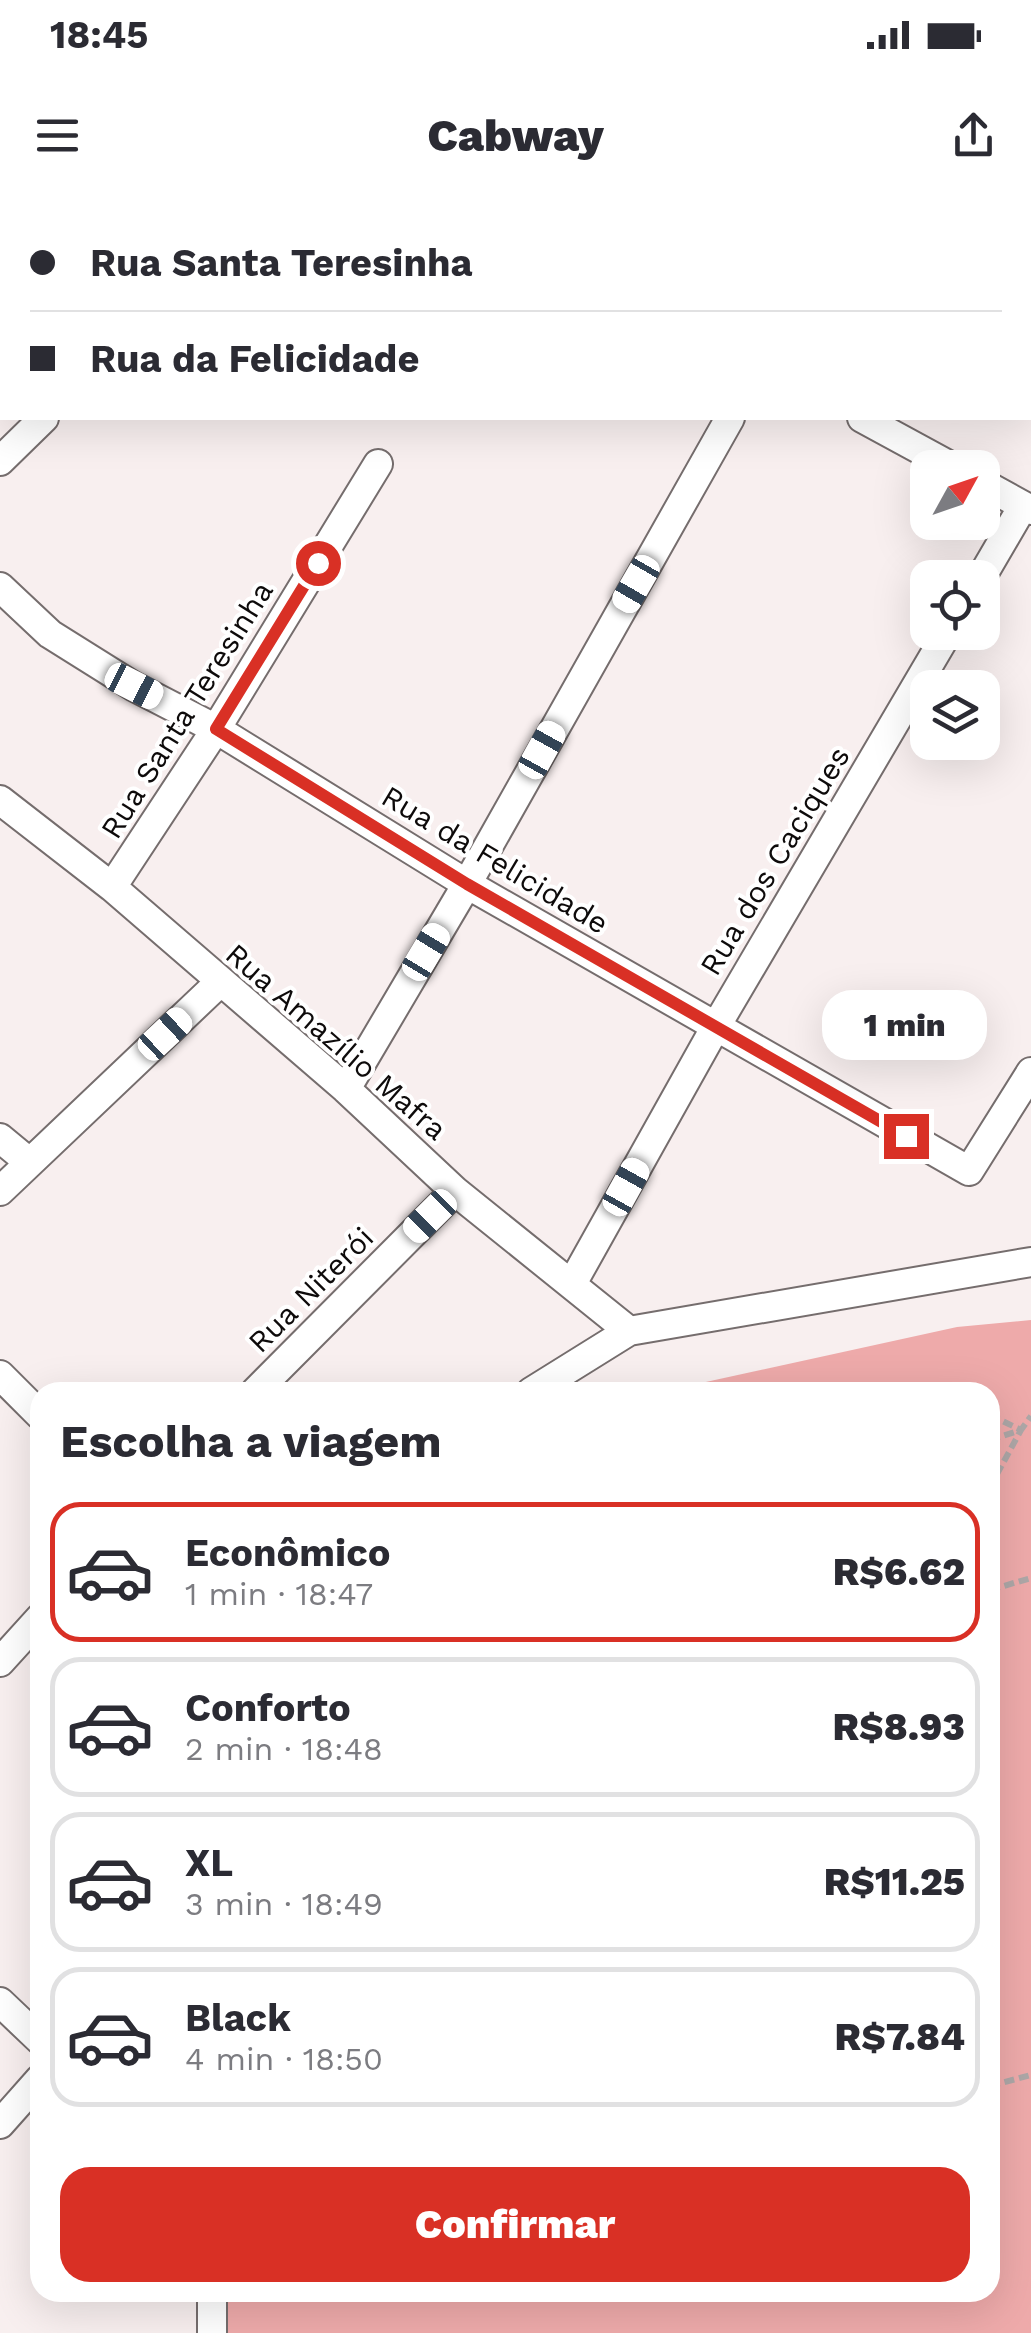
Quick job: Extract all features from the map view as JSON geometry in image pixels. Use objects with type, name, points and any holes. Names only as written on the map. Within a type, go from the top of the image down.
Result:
[{"type":"street","points":[[0,461],[42,420]]},
{"type":"street","points":[[346,1089],[467,884],[729,420]]},
{"type":"street","points":[[866,420],[921,450]]},
{"type":"street","name":"Rua Santa Teresinha","points":[[112,888],[216,729],[378,464]]},
{"type":"street","points":[[993,560],[1027,508],[1000,493]]},
{"type":"street","name":"Rua da Felicidade","points":[[0,587],[50,634],[134,686],[216,729],[467,884],[714,1028],[969,1171],[1031,1072]]},
{"type":"street","name":"Rua dos Caciques","points":[[572,1282],[714,1028],[937,650]]},
{"type":"street","name":"Rua Amazílio Mafra","points":[[0,800],[112,888],[346,1089],[455,1190],[629,1331]]},
{"type":"street","points":[[0,1191],[219,983]]},
{"type":"street","points":[[0,1138],[29,1162]]},
{"type":"street","name":"Rua Niterói","points":[[265,1382],[455,1190]]},
{"type":"street","points":[[548,1382],[629,1331],[1031,1262]]},
{"type":"street","points":[[0,1375],[30,1405]]},
{"type":"street","points":[[0,1662],[30,1629]]},
{"type":"street","points":[[0,2002],[30,2030]]},
{"type":"street","points":[[0,2124],[30,2090]]},
{"type":"street","points":[[212,2302],[212,2333]]},
{"type":"path","points":[[1000,1469],[1031,1416]]},
{"type":"path","points":[[1000,1420],[1022,1430]]},
{"type":"path","points":[[1000,1437],[1022,1430]]},
{"type":"path","points":[[1000,1587],[1031,1578]]},
{"type":"path","points":[[1000,2083],[1031,2075]]},
{"type":"shaded area","points":[[1031,1320],[1031,2333],[222,2333],[224,2302],[1000,2302],[1000,1382],[706,1382],[957,1327]]},
{"type":"route","points":[[318,563],[216,729],[467,884],[906,1136]]}]
